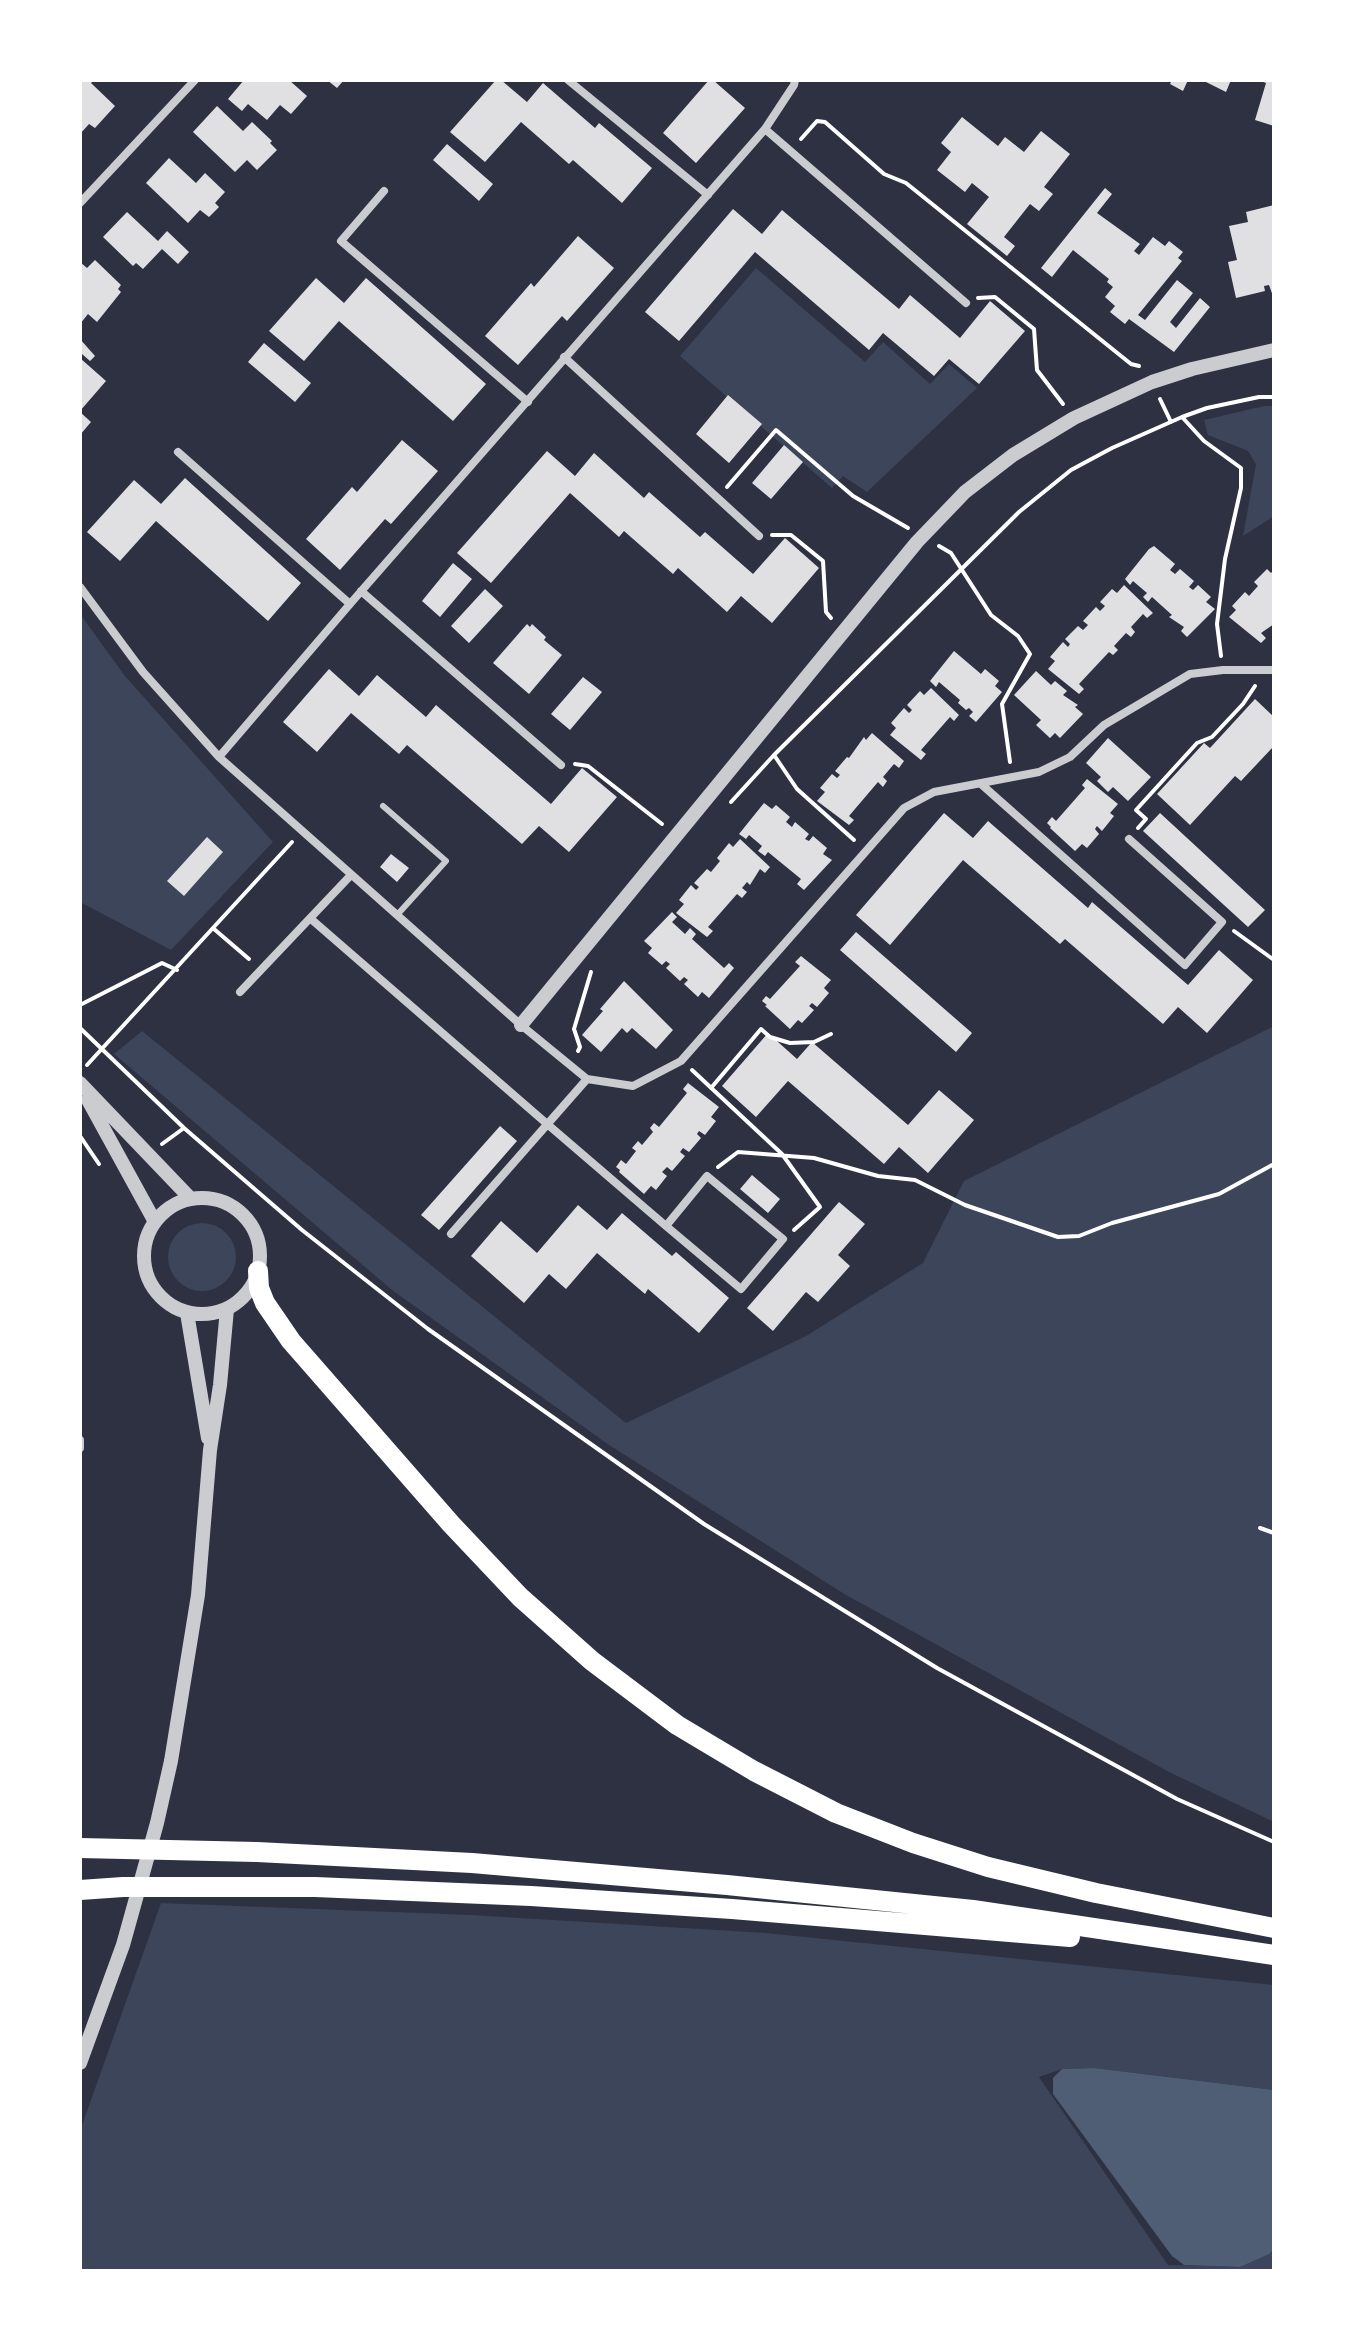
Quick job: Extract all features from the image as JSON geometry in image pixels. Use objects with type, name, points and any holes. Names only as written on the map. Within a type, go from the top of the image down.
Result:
[{"type":"main road","points":[[258,1271],[259,1288],[265,1303],[291,1341],[451,1524],[520,1597],[568,1640],[677,1725],[754,1771],[836,1813],[913,1843],[988,1867],[1096,1893],[1274,1928]]},
{"type":"main road","points":[[80,1848],[257,1852],[472,1863],[727,1885],[973,1910],[1268,1954]]},
{"type":"main road","points":[[80,1890],[123,1887],[315,1887],[531,1896],[732,1909],[1268,1954]]},
{"type":"street","points":[[80,203],[195,80]]},
{"type":"street","points":[[568,80],[708,195]]},
{"type":"street","points":[[219,757],[765,129],[795,80]]},
{"type":"street","points":[[765,129],[966,303]]},
{"type":"street","points":[[384,191],[341,241],[528,402]]},
{"type":"street","points":[[521,1025],[917,542],[965,492],[1013,455],[1074,418],[1152,382],[1192,369],[1274,350]]},
{"type":"street","points":[[564,357],[759,536]]},
{"type":"street","points":[[178,452],[350,604]]},
{"type":"street","points":[[80,587],[143,672],[219,757],[521,1025],[587,1079],[633,1086],[681,1061],[904,808],[934,792],[1039,772],[1070,757],[1104,725],[1190,674],[1270,669]]},
{"type":"street","points":[[361,591],[561,765]]},
{"type":"street","points":[[981,784],[1185,965],[1222,922],[1129,839]]},
{"type":"street","points":[[240,992],[351,875]]},
{"type":"street","points":[[311,919],[546,1123],[666,1226],[741,1289],[783,1239],[707,1176],[666,1226]]},
{"type":"street","points":[[451,1234],[587,1079]]},
{"type":"street","points":[[80,1084],[191,1199]]},
{"type":"street","points":[[80,1084],[155,1222]]},
{"type":"street","points":[[191,1199],[216,1200],[239,1211],[250,1223],[260,1255],[252,1287],[227,1309],[207,1314],[187,1313],[162,1299],[147,1276],[144,1248],[155,1222],[165,1211],[191,1199]]},
{"type":"street","points":[[80,2063],[105,2000],[139,1889],[171,1761],[198,1595],[210,1450],[227,1309]]},
{"type":"street","points":[[187,1313],[210,1450]]},
{"type":"street","points":[[80,1440],[80,1448]]},
{"type":"lane","points":[[383,806],[446,861],[397,915]]},
{"type":"path","points":[[791,151],[817,121],[825,122],[884,174],[906,183],[1131,364],[1145,367]]},
{"type":"path","points":[[966,303],[981,297],[995,297],[1034,329],[1037,370],[1056,395]]},
{"type":"path","points":[[1152,382],[1171,422]]},
{"type":"path","points":[[723,812],[774,755],[1019,512],[1071,470],[1112,448],[1207,408],[1259,397],[1274,397]]},
{"type":"path","points":[[1182,417],[1204,441],[1241,468],[1241,488],[1225,559],[1217,624],[1223,670]]},
{"type":"path","points":[[717,497],[776,430],[853,496]]},
{"type":"path","points":[[759,536],[791,535],[823,561],[826,612]]},
{"type":"path","points":[[991,615],[1018,636],[1030,654],[1002,704],[1012,777]]},
{"type":"path","points":[[1129,839],[1146,819],[1136,810],[1197,743],[1212,737],[1233,715],[1270,669]]},
{"type":"path","points":[[774,755],[797,789],[865,850]]},
{"type":"path","points":[[561,765],[588,766],[676,836]]},
{"type":"path","points":[[80,1073],[303,831]]},
{"type":"path","points":[[1222,922],[1274,960]]},
{"type":"path","points":[[214,929],[262,970]]},
{"type":"path","points":[[80,1005],[162,963],[177,970]]},
{"type":"path","points":[[571,1066],[580,1047],[574,1029],[593,964]]},
{"type":"path","points":[[80,1028],[184,1128],[302,1230],[428,1329],[704,1524],[937,1668],[1177,1799],[1274,1842]]},
{"type":"path","points":[[711,1088],[761,1029],[770,1037],[790,1043],[814,1042],[831,1034]]},
{"type":"path","points":[[681,1061],[782,1154],[820,1207],[783,1239]]},
{"type":"path","points":[[148,1155],[184,1128]]},
{"type":"path","points":[[707,1176],[738,1152],[814,1158],[878,1176],[915,1180],[965,1205],[1058,1237],[1079,1236],[1112,1223],[1219,1194],[1274,1164]]},
{"type":"path","points":[[1260,1528],[1274,1533]]},
{"type":"shaded area","points":[[756,268],[865,362],[883,342],[930,384],[949,364],[977,388],[867,492],[843,476],[832,488],[680,356]]},
{"type":"shaded area","points":[[1274,406],[1274,516],[1243,536],[1256,464],[1248,451],[1208,435],[1204,420]]},
{"type":"shaded area","points":[[80,614],[125,676],[273,842],[171,950],[80,902]]},
{"type":"shaded area","points":[[1274,1026],[1274,1822],[1171,1773],[846,1595],[609,1445],[392,1290],[114,1054],[142,1031],[626,1423],[806,1336],[923,1263],[964,1181]]},
{"type":"shaded area","points":[[202,1223],[226,1233],[236,1257],[226,1281],[202,1291],[178,1281],[168,1257],[178,1233]]},
{"type":"shaded area","points":[[161,1903],[471,1915],[766,1933],[1274,1985],[1274,2090],[1094,2068],[1062,2069],[1039,2077],[1168,2265],[1240,2267],[1274,2249],[1274,2271],[80,2271],[80,2131]]},
{"type":"shaded area","points":[[1094,2068],[1274,2090],[1274,2249],[1269,2254],[1240,2267],[1184,2265],[1172,2256],[1053,2094],[1053,2078],[1062,2069]]},
{"type":"building","points":[[80,80],[94,80],[91,83],[115,106],[95,128],[89,124],[80,134]]},
{"type":"building","points":[[244,80],[289,80],[307,96],[291,114],[280,105],[267,120],[248,104],[242,111],[228,99]]},
{"type":"building","points":[[327,80],[344,80],[337,88]]},
{"type":"building","points":[[496,80],[501,80],[527,102],[543,83],[595,128],[599,123],[652,168],[622,203],[573,160],[569,164],[521,122],[485,162],[450,132]]},
{"type":"building","points":[[709,80],[713,80],[745,108],[696,163],[663,133]]},
{"type":"building","points":[[1172,80],[1188,80],[1183,91],[1170,84]]},
{"type":"building","points":[[1202,80],[1231,80],[1226,92]]},
{"type":"building","points":[[1258,80],[1274,80],[1274,126],[1255,120],[1266,83]]},
{"type":"building","points":[[217,106],[243,131],[252,122],[272,141],[270,143],[277,150],[257,170],[247,160],[235,172],[193,132]]},
{"type":"building","points":[[962,117],[998,146],[1005,137],[1024,152],[1041,131],[1070,154],[1044,187],[1053,194],[1039,211],[1030,204],[1004,237],[1015,246],[1007,256],[967,224],[989,197],[972,183],[965,192],[937,170],[951,152],[941,143]]},
{"type":"building","points":[[447,144],[493,184],[479,201],[433,160]]},
{"type":"building","points":[[169,158],[196,183],[205,173],[225,192],[215,203],[219,207],[209,217],[200,210],[188,223],[146,183]]},
{"type":"building","points":[[1105,188],[1112,194],[1097,213],[1140,244],[1134,251],[1139,255],[1153,237],[1165,246],[1169,241],[1183,252],[1178,258],[1182,261],[1138,315],[1145,320],[1177,280],[1193,293],[1170,322],[1176,328],[1200,298],[1210,307],[1174,352],[1129,319],[1125,324],[1110,312],[1115,306],[1105,297],[1113,287],[1107,282],[1109,279],[1073,250],[1052,277],[1041,268]]},
{"type":"building","points":[[1274,205],[1274,299],[1269,285],[1264,286],[1265,291],[1236,298],[1228,262],[1237,260],[1229,226],[1248,222],[1246,212]]},
{"type":"building","points":[[733,209],[762,234],[782,210],[899,309],[910,295],[960,338],[990,301],[1025,331],[979,384],[949,359],[934,376],[883,333],[869,350],[755,252],[679,341],[645,312]]},
{"type":"building","points":[[127,212],[158,241],[167,231],[189,252],[178,264],[162,249],[143,269],[136,263],[133,266],[103,237]]},
{"type":"building","points":[[578,236],[614,268],[567,321],[562,316],[518,365],[485,336],[531,283],[534,287]]},
{"type":"building","points":[[95,260],[121,285],[118,289],[121,292],[97,322],[88,314],[80,324],[80,262],[87,268]]},
{"type":"building","points":[[316,278],[344,303],[366,278],[486,384],[453,421],[339,321],[304,361],[269,331]]},
{"type":"building","points":[[80,339],[95,356],[90,361],[82,354],[80,356]]},
{"type":"building","points":[[264,343],[311,383],[295,402],[248,362]]},
{"type":"building","points":[[80,358],[106,381],[80,411]]},
{"type":"building","points":[[728,395],[762,424],[729,463],[696,434]]},
{"type":"building","points":[[80,412],[91,422],[80,435]]},
{"type":"building","points":[[402,440],[438,471],[391,524],[385,519],[340,570],[306,539],[352,487],[357,492]]},
{"type":"building","points":[[784,445],[803,462],[771,499],[752,483]]},
{"type":"building","points":[[547,451],[575,476],[594,453],[644,498],[649,492],[700,537],[705,532],[753,574],[785,538],[819,568],[772,623],[741,596],[727,612],[678,568],[673,574],[624,531],[619,537],[570,493],[491,583],[457,553]]},
{"type":"building","points":[[185,478],[301,583],[268,621],[156,521],[120,561],[87,532],[134,480],[161,504]]},
{"type":"building","points":[[1154,546],[1175,564],[1170,570],[1175,574],[1180,569],[1194,581],[1189,587],[1193,590],[1198,585],[1211,597],[1206,602],[1215,609],[1187,637],[1181,631],[1184,627],[1169,617],[1172,615],[1152,597],[1148,602],[1143,597],[1147,593],[1133,581],[1130,585],[1125,579]]},
{"type":"building","points":[[453,563],[472,579],[440,617],[422,601]]},
{"type":"building","points":[[1267,569],[1271,573],[1274,570],[1274,624],[1261,633],[1266,638],[1261,643],[1229,617],[1236,610],[1232,606],[1245,592],[1249,596],[1258,586],[1254,582]]},
{"type":"building","points":[[1124,585],[1153,613],[1147,618],[1143,614],[1131,627],[1135,632],[1131,637],[1126,633],[1114,646],[1118,650],[1113,655],[1109,652],[1079,684],[1084,689],[1079,694],[1048,669],[1055,661],[1050,657],[1063,642],[1068,647],[1070,644],[1065,639],[1078,626],[1083,630],[1088,625],[1083,621],[1096,607],[1100,611],[1105,606],[1100,602],[1112,589],[1117,593]]},
{"type":"building","points":[[485,589],[503,606],[469,643],[451,626]]},
{"type":"building","points":[[527,624],[530,627],[532,624],[546,637],[544,640],[562,655],[529,694],[493,663]]},
{"type":"building","points":[[954,651],[981,674],[985,669],[999,681],[995,686],[1002,692],[976,722],[969,716],[973,712],[969,708],[966,710],[958,703],[960,700],[939,682],[936,687],[930,681]]},
{"type":"building","points":[[329,669],[359,696],[377,675],[426,717],[436,705],[551,804],[582,768],[617,797],[569,852],[539,826],[522,844],[407,745],[399,754],[351,713],[317,752],[283,722]]},
{"type":"building","points":[[1036,671],[1051,685],[1055,681],[1067,691],[1063,695],[1078,705],[1075,707],[1083,714],[1060,738],[1055,733],[1050,738],[1036,725],[1041,720],[1014,695]]},
{"type":"building","points":[[583,677],[602,692],[570,730],[551,714]]},
{"type":"building","points":[[931,688],[959,715],[954,721],[950,717],[921,750],[926,754],[921,760],[890,735],[896,728],[891,723],[904,708],[909,713],[912,710],[907,705],[920,691],[924,695]]},
{"type":"building","points":[[1255,699],[1274,717],[1274,748],[1241,781],[1235,776],[1190,825],[1157,794],[1204,743],[1210,748]]},
{"type":"building","points":[[872,733],[904,761],[899,768],[894,764],[883,777],[887,781],[883,787],[878,782],[849,816],[854,820],[849,825],[817,801],[825,792],[820,788],[832,774],[837,778],[840,775],[835,771],[864,737],[866,740]]},
{"type":"building","points":[[1108,738],[1151,777],[1128,801],[1113,787],[1108,792],[1097,781],[1101,777],[1086,763]]},
{"type":"building","points":[[1087,779],[1118,804],[1110,813],[1114,816],[1102,831],[1097,826],[1095,829],[1099,834],[1087,848],[1082,844],[1075,851],[1047,823],[1052,817],[1056,821],[1085,788],[1082,785]]},
{"type":"building","points":[[764,803],[772,809],[776,805],[790,817],[786,822],[792,827],[795,822],[809,834],[805,839],[809,841],[813,836],[827,848],[823,854],[832,860],[804,890],[797,884],[801,879],[768,852],[765,856],[758,851],[762,846],[749,835],[746,839],[739,834]]},
{"type":"building","points":[[944,813],[973,838],[988,821],[1088,908],[1092,902],[1188,985],[1219,950],[1253,980],[1207,1033],[1178,1007],[1163,1024],[1065,939],[1060,944],[963,860],[890,945],[856,915]]},
{"type":"building","points":[[1160,813],[1265,910],[1248,927],[1143,831]]},
{"type":"building","points":[[207,837],[223,852],[184,896],[167,881]]},
{"type":"building","points":[[740,839],[770,867],[765,873],[760,869],[750,885],[747,882],[742,888],[747,892],[742,898],[737,894],[708,927],[713,931],[707,937],[676,913],[684,904],[679,900],[691,885],[696,890],[699,887],[694,883],[707,869],[711,872],[729,843],[733,847]]},
{"type":"building","points":[[391,854],[409,868],[397,882],[380,867]]},
{"type":"building","points":[[672,912],[677,917],[672,922],[685,934],[690,928],[696,934],[692,939],[724,968],[729,963],[734,968],[709,998],[702,992],[698,997],[684,984],[688,980],[684,977],[680,981],[666,968],[670,964],[666,961],[662,965],[648,953],[652,948],[644,941]]},
{"type":"building","points":[[856,932],[972,1033],[956,1052],[840,950]]},
{"type":"building","points":[[801,956],[831,980],[824,988],[829,993],[817,1007],[812,1003],[809,1006],[814,1010],[802,1023],[798,1020],[790,1029],[762,1001],[766,996],[770,999],[800,966],[795,962]]},
{"type":"building","points":[[624,981],[673,1030],[656,1049],[632,1028],[627,1033],[622,1028],[601,1052],[582,1035]]},
{"type":"building","points":[[768,1033],[797,1059],[812,1042],[908,1125],[939,1090],[974,1120],[928,1173],[899,1147],[884,1164],[788,1081],[756,1117],[722,1086]]},
{"type":"building","points":[[688,1083],[719,1107],[711,1117],[716,1121],[705,1135],[699,1131],[697,1134],[701,1138],[689,1152],[683,1148],[680,1152],[685,1156],[672,1171],[667,1167],[662,1172],[667,1176],[656,1190],[651,1186],[644,1194],[616,1167],[621,1160],[626,1164],[636,1151],[632,1148],[638,1141],[642,1145],[653,1132],[650,1128],[654,1123],[659,1127],[687,1093],[683,1089]]},
{"type":"building","points":[[500,1126],[517,1141],[439,1230],[421,1215]]},
{"type":"building","points":[[752,1175],[780,1199],[768,1213],[740,1189]]},
{"type":"building","points":[[839,1202],[865,1224],[838,1255],[850,1266],[818,1302],[806,1292],[773,1331],[747,1308]]},
{"type":"building","points":[[578,1205],[607,1230],[622,1213],[672,1256],[676,1252],[729,1298],[699,1333],[648,1289],[645,1294],[597,1253],[566,1289],[549,1274],[524,1303],[471,1256],[501,1221],[537,1253]]}]
